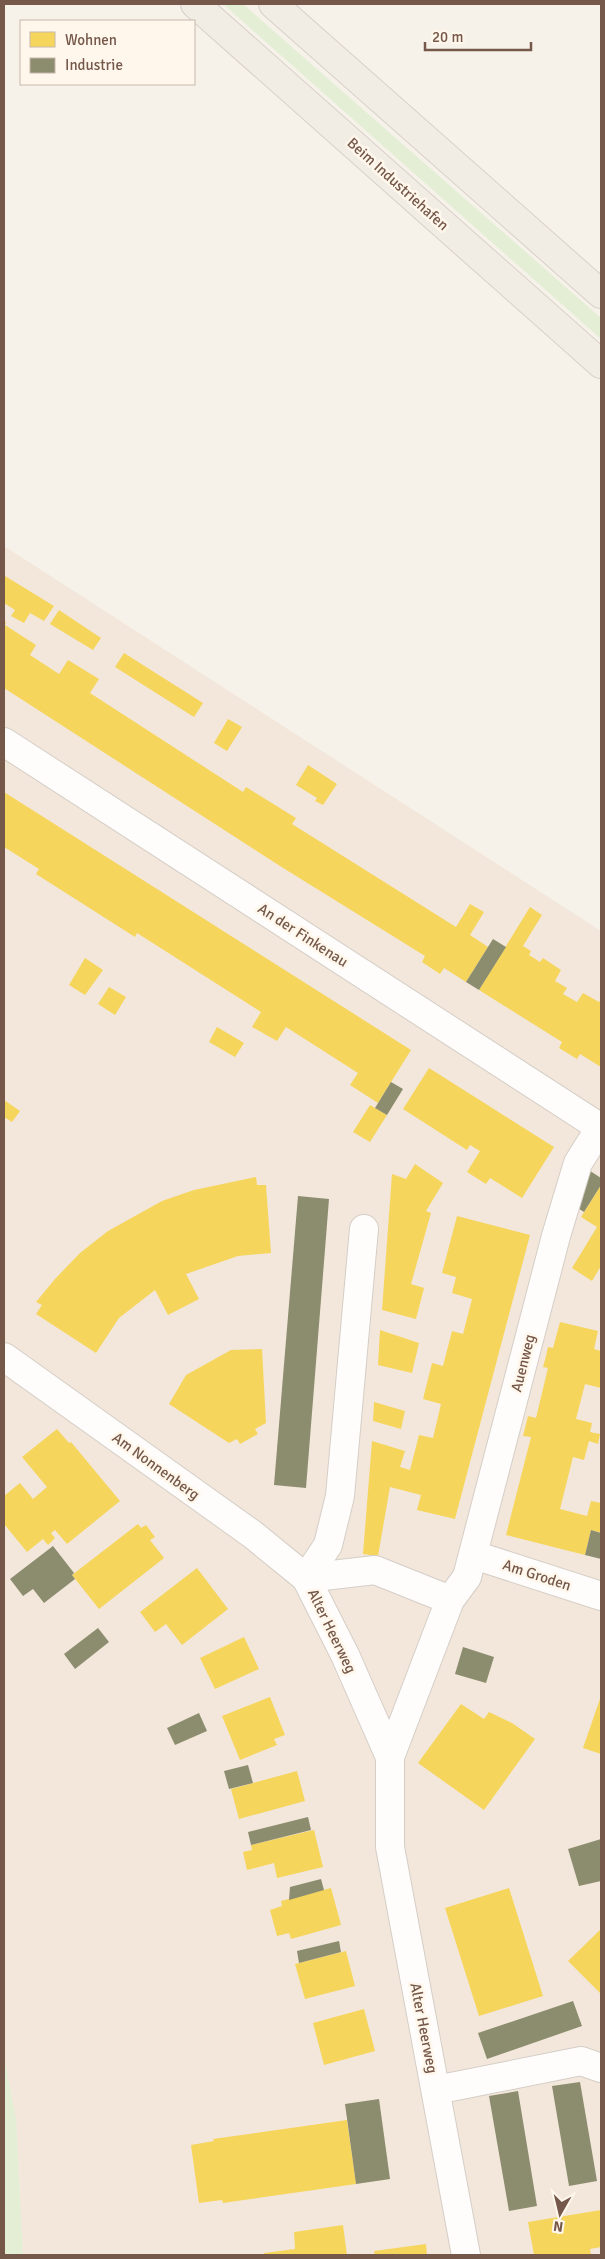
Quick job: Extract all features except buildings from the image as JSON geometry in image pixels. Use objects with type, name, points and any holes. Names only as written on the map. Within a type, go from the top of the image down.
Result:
[{"type":"main road","name":"Beim Industriehafen","points":[[195,4],[601,364]]},
{"type":"main road","points":[[272,4],[601,294]]},
{"type":"street","name":"An der Finkenau","points":[[4,742],[601,1128]]},
{"type":"street","name":"Auenweg","points":[[450,1600],[467,1577],[476,1548],[558,1227],[578,1163],[601,1128]]},
{"type":"street","points":[[306,1578],[328,1544],[340,1496],[364,1229]]},
{"type":"street","name":"Am Nonnenberg","points":[[4,1357],[252,1534],[306,1578]]},
{"type":"street","name":"Am Groden","points":[[476,1548],[601,1596]]},
{"type":"street","name":"Alter Heerweg","points":[[390,1757],[346,1655],[306,1578],[375,1570],[450,1600],[390,1757],[390,1847],[466,2255]]},
{"type":"street","name":"Alter Heerweg","points":[[436,2090],[581,2061],[601,2068]]},
{"type":"shaded area","points":[[4,546],[601,931],[601,2255],[23,2255],[16,2119],[4,2056]]},
{"type":"green space","points":[[223,4],[243,4],[601,318],[601,339]]},
{"type":"green space","points":[[4,2056],[16,2119],[23,2255],[4,2255]]}]
